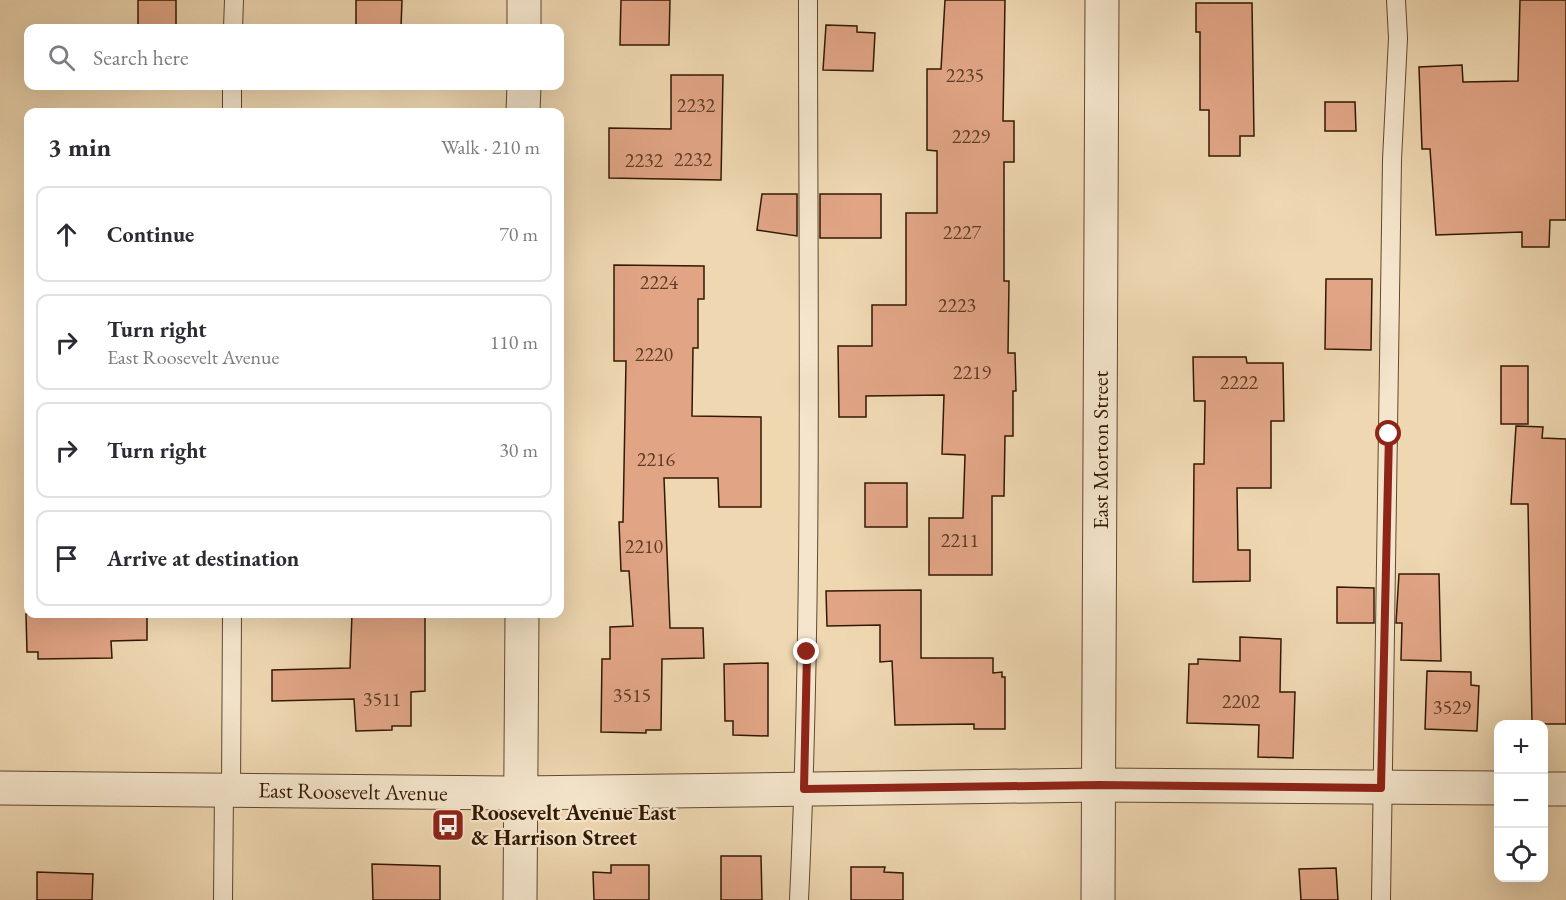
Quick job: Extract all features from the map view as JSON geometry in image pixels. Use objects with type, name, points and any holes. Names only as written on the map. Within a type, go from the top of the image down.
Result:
[{"type":"street","points":[[524,0],[524,24]]},
{"type":"street","name":"East Morton Street","points":[[1098,900],[1102,0]]},
{"type":"street","points":[[524,90],[524,108]]},
{"type":"street","points":[[520,900],[522,618]]},
{"type":"street","name":"East Roosevelt Avenue","points":[[0,788],[521,793],[1099,785],[1494,788]]},
{"type":"street","points":[[1548,789],[1566,789]]},
{"type":"lane","points":[[233,24],[234,0]]},
{"type":"lane","points":[[799,900],[804,789],[810,309],[808,0]]},
{"type":"lane","points":[[1381,900],[1392,160],[1398,38],[1396,0]]},
{"type":"lane","points":[[232,90],[232,108]]},
{"type":"lane","points":[[223,900],[232,618]]},
{"type":"building","points":[[138,0],[176,0],[176,24],[138,24]]},
{"type":"building","points":[[356,0],[402,0],[401,24],[356,24]]},
{"type":"building","points":[[621,0],[670,0],[669,45],[620,45]]},
{"type":"building","points":[[945,0],[1005,0],[1003,121],[1014,121],[1014,162],[1004,162],[1004,281],[1009,281],[1008,353],[1015,353],[1016,391],[1013,391],[1013,436],[1005,436],[1004,496],[992,496],[992,575],[929,575],[929,518],[963,518],[965,455],[942,454],[944,395],[866,396],[866,417],[839,417],[838,346],[872,346],[872,305],[906,305],[906,213],[937,213],[937,151],[927,150],[927,69],[941,69]]},
{"type":"building","points":[[1520,0],[1566,0],[1566,220],[1550,220],[1549,247],[1522,247],[1522,232],[1436,235],[1430,149],[1422,149],[1419,67],[1462,65],[1463,82],[1518,81]]},
{"type":"building","points":[[1196,3],[1252,3],[1254,136],[1240,136],[1240,156],[1209,156],[1209,110],[1200,110],[1200,32],[1196,32]]},
{"type":"building","points":[[826,25],[857,26],[857,32],[875,33],[873,71],[823,70]]},
{"type":"building","points":[[671,75],[723,75],[721,180],[609,178],[609,128],[671,129]]},
{"type":"building","points":[[1325,102],[1355,102],[1356,131],[1325,131]]},
{"type":"building","points":[[762,194],[797,194],[797,236],[757,230]]},
{"type":"building","points":[[820,194],[881,194],[881,238],[820,238]]},
{"type":"building","points":[[614,265],[704,266],[704,299],[698,299],[698,348],[693,348],[692,416],[761,417],[761,507],[719,507],[718,478],[664,478],[670,628],[703,628],[704,658],[662,659],[661,730],[646,730],[646,733],[601,732],[602,659],[610,659],[610,627],[633,626],[629,571],[621,571],[619,522],[623,522],[626,361],[614,361]]},
{"type":"building","points":[[1326,279],[1372,279],[1371,350],[1325,349]]},
{"type":"building","points":[[1193,357],[1246,357],[1247,363],[1283,363],[1284,421],[1271,421],[1271,488],[1237,488],[1238,550],[1250,550],[1250,581],[1193,582],[1194,464],[1204,464],[1205,401],[1194,401]]},
{"type":"building","points":[[1501,366],[1528,366],[1528,424],[1501,424]]},
{"type":"building","points":[[1516,426],[1543,427],[1542,438],[1566,439],[1566,724],[1548,724],[1548,720],[1532,720],[1528,504],[1511,504]]},
{"type":"building","points":[[865,483],[907,483],[907,527],[865,527]]},
{"type":"building","points":[[1399,574],[1439,574],[1441,661],[1401,660],[1402,623],[1396,623]]},
{"type":"building","points":[[1337,587],[1374,588],[1374,623],[1337,623]]},
{"type":"building","points":[[921,590],[921,658],[993,658],[993,673],[1002,672],[1002,677],[1005,677],[1005,729],[974,729],[974,724],[895,725],[892,661],[880,662],[880,625],[827,626],[826,591]]},
{"type":"building","points":[[26,618],[147,618],[147,640],[111,641],[112,658],[38,659],[38,652],[27,652]]},
{"type":"building","points":[[352,618],[425,618],[425,691],[411,692],[411,726],[392,726],[392,730],[356,731],[354,699],[272,701],[272,670],[350,668]]},
{"type":"building","points":[[1240,637],[1281,639],[1280,692],[1295,692],[1293,758],[1258,757],[1259,725],[1187,723],[1189,664],[1198,664],[1198,659],[1240,661]]},
{"type":"building","points":[[768,663],[768,736],[733,735],[733,721],[725,721],[724,664]]},
{"type":"building","points":[[1427,671],[1471,672],[1471,685],[1479,686],[1477,731],[1425,729]]},
{"type":"building","points":[[721,856],[761,856],[762,900],[721,900]]},
{"type":"building","points":[[372,864],[440,866],[440,900],[373,900]]},
{"type":"building","points":[[611,865],[649,865],[649,900],[594,900],[593,872],[611,873]]},
{"type":"building","points":[[851,867],[885,867],[884,872],[903,873],[903,900],[851,900]]},
{"type":"building","points":[[1336,868],[1338,900],[1301,900],[1299,869]]},
{"type":"building","points":[[37,872],[93,874],[92,900],[37,900]]},
{"type":"place","name":"Roosevelt Avenue East & Harrison Street","points":[[448,825]]},
{"type":"route","points":[[807,652],[804,789],[1099,785],[1381,788],[1389,434]]}]
